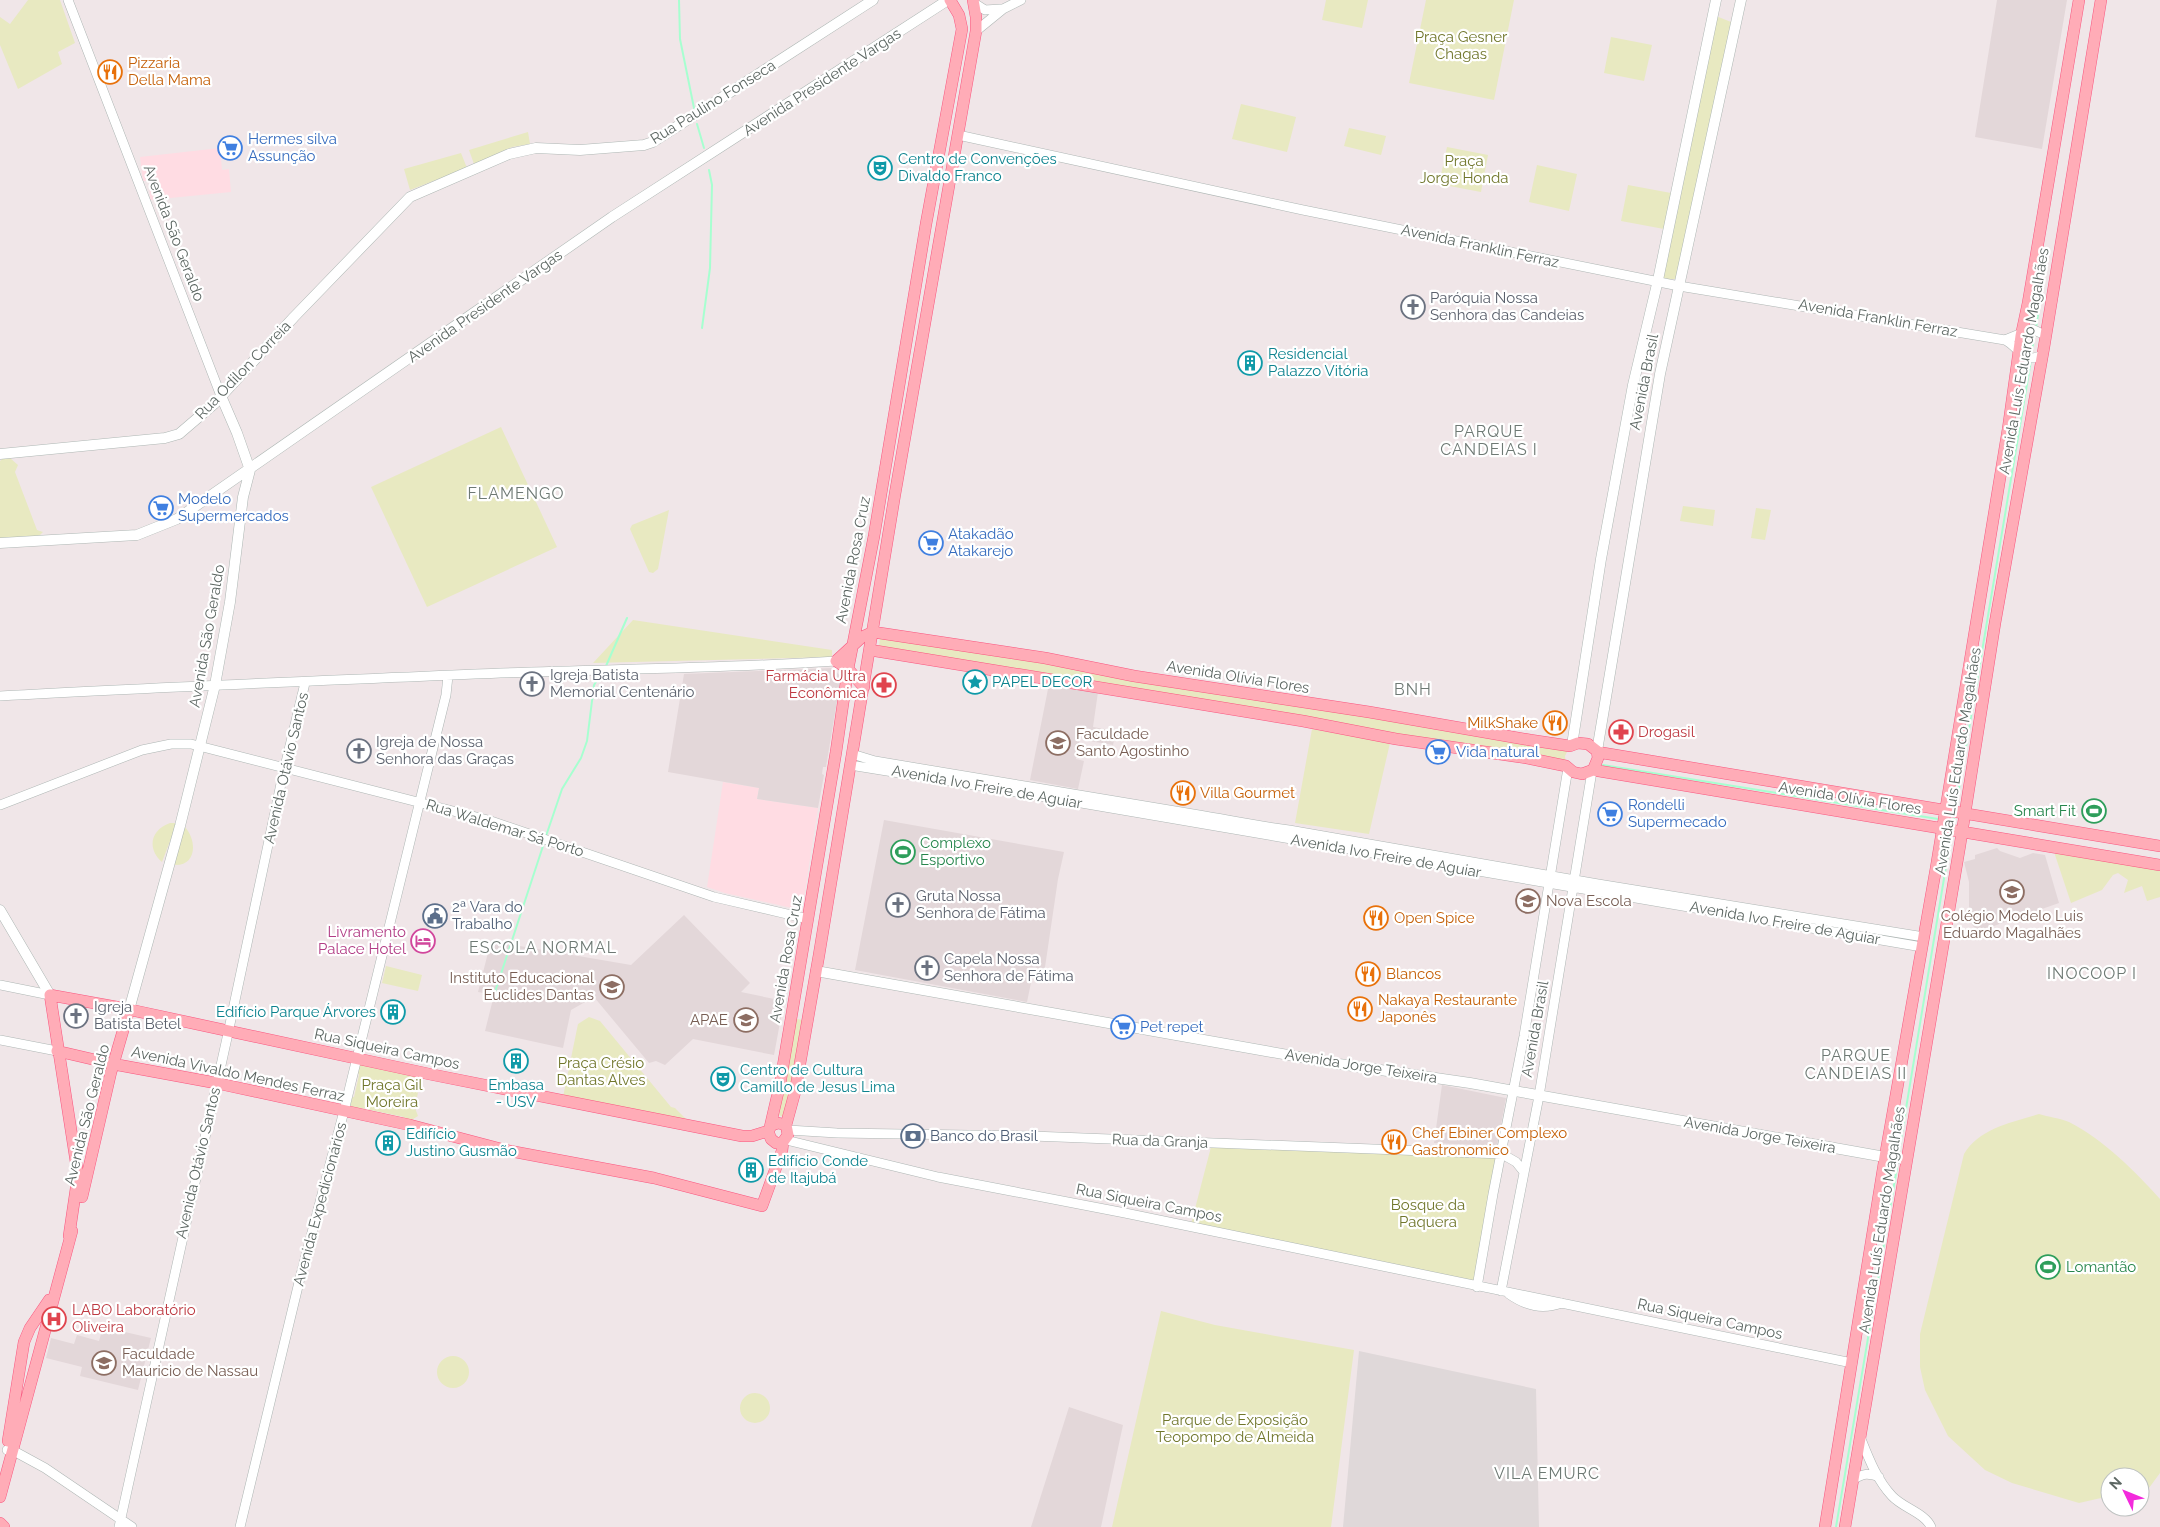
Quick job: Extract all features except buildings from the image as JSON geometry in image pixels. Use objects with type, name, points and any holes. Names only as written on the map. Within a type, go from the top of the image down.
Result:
[{"type":"main road","name":"Rua Paulino Fonseca","points":[[410,197],[501,157],[536,148],[580,150],[644,145],[653,142],[873,0]]},
{"type":"main road","name":"Avenida Rosa Cruz","points":[[769,1129],[780,1084],[848,669],[959,44],[962,25],[959,15],[949,0]]},
{"type":"main road","name":"Avenida Presidente Vargas","points":[[0,543],[137,535],[177,519],[612,217],[949,0]]},
{"type":"main road","name":"Avenida Brasil","points":[[1567,767],[1565,756],[1571,746],[1633,385],[1658,280],[1716,0]]},
{"type":"main road","name":"Avenida Brasil","points":[[1592,771],[1598,758],[1597,751],[1660,374],[1741,0]]},
{"type":"main road","name":"Avenida Luís Eduardo Magalhães","points":[[1826,1527],[1885,1157],[1923,942],[2079,0]]},
{"type":"main road","name":"Avenida Luís Eduardo Magalhães","points":[[1845,1527],[1965,814],[2039,357],[2101,0]]},
{"type":"main road","name":"Avenida Rosa Cruz","points":[[873,632],[974,46],[976,31],[973,1]]},
{"type":"main road","points":[[959,44],[965,42],[974,46]]},
{"type":"main road","name":"Rua Odilon Correia","points":[[0,454],[173,437],[186,428],[221,396],[410,197]]},
{"type":"main road","points":[[928,213],[930,218],[935,221],[944,216]]},
{"type":"main road","points":[[908,327],[918,323],[924,329]]},
{"type":"main road","name":"Avenida São Geraldo","points":[[0,1497],[10,1450],[69,1236],[74,1227],[92,1159],[113,1064],[215,686],[230,602],[243,498],[250,470],[221,396]]},
{"type":"main road","points":[[886,463],[893,470],[900,468]]},
{"type":"main road","points":[[856,624],[870,645]]},
{"type":"main road","points":[[870,645],[873,632]]},
{"type":"main road","name":"Avenida Olívia Flores","points":[[873,632],[1043,657],[1134,676],[1382,714],[1571,746],[1578,743],[1588,744],[1597,751],[2160,846]]},
{"type":"main road","name":"Avenida Rosa Cruz","points":[[762,1206],[782,1151],[795,1092],[870,645]]},
{"type":"main road","points":[[864,687],[848,669],[836,661],[852,647],[870,645]]},
{"type":"main road","name":"Avenida Olívia Flores","points":[[870,645],[1567,767],[1582,774],[1592,771],[1942,828],[2160,866]]},
{"type":"main road","points":[[1366,732],[1369,712]]},
{"type":"main road","points":[[1379,735],[1382,714]]},
{"type":"main road","points":[[829,794],[836,790],[845,796]]},
{"type":"main road","points":[[2085,833],[2091,842],[2086,853]]},
{"type":"main road","points":[[2106,856],[2102,848],[2103,844],[2111,837]]},
{"type":"main road","points":[[0,910],[50,995],[57,1051],[78,1175],[76,1195],[69,1225],[69,1236]]},
{"type":"main road","name":"Avenida Jorge Teixeira","points":[[816,971],[1339,1064],[1470,1083],[1885,1157]]},
{"type":"main road","name":"Rua Siqueira Campos","points":[[50,995],[742,1136],[752,1136],[769,1129]]},
{"type":"main road","points":[[791,1010],[798,1017],[804,1017],[809,1012]]},
{"type":"main road","name":"Avenida Vivaldo Mendes Ferraz","points":[[57,1051],[418,1126],[505,1150],[654,1178],[762,1206]]},
{"type":"main road","points":[[778,1123],[786,1134],[773,1141],[769,1137],[769,1129],[778,1123]]},
{"type":"main road","points":[[76,1155],[86,1151],[92,1159]]},
{"type":"main road","name":"Avenida São Geraldo","points":[[0,1478],[10,1450],[24,1342],[30,1328],[54,1292]]},
{"type":"main road","points":[[0,1523],[4,1527]]},
{"type":"street","name":"Avenida São Geraldo","points":[[68,0],[221,396]]},
{"type":"street","points":[[976,31],[1003,9],[1021,0]]},
{"type":"street","points":[[973,1],[985,10],[1003,9]]},
{"type":"street","name":"Avenida Franklin Ferraz","points":[[958,135],[1471,245],[1658,280],[1679,286],[2005,340]]},
{"type":"street","points":[[2005,340],[2024,331],[2034,329],[2044,334]]},
{"type":"street","points":[[2005,340],[2013,344],[2021,354],[2039,357]]},
{"type":"street","points":[[0,696],[305,683],[383,677],[597,671],[836,661]]},
{"type":"street","name":"Avenida Expedicionários","points":[[240,1527],[300,1278],[344,1111],[418,802],[446,696],[448,676]]},
{"type":"street","name":"Avenida Otávio Santos","points":[[119,1523],[229,1031],[284,768],[305,683]]},
{"type":"street","name":"Rua Waldemar Sá Porto","points":[[0,805],[142,750],[182,743],[488,820],[714,897],[808,918]]},
{"type":"street","name":"Avenida Ivo Freire de Aguiar","points":[[851,760],[1923,942]]},
{"type":"street","name":"Avenida Brasil","points":[[1477,1287],[1524,1036],[1567,767]]},
{"type":"street","name":"Avenida Brasil","points":[[1504,1292],[1575,883],[1592,771]]},
{"type":"street","name":"Rua Siqueira Campos","points":[[0,985],[50,995]]},
{"type":"street","name":"Avenida Vivaldo Mendes Ferraz","points":[[0,1040],[57,1051]]},
{"type":"street","name":"Rua da Granja","points":[[786,1134],[837,1133],[1148,1140],[1502,1154]]},
{"type":"street","name":"Rua Siqueira Campos","points":[[786,1134],[938,1177],[1125,1213],[1504,1292],[1536,1307],[1550,1307],[1562,1303],[1852,1363]]},
{"type":"street","points":[[1502,1154],[1516,1162],[1524,1172]]},
{"type":"street","name":"Avenida Jorge Teixeira","points":[[1885,1157],[1907,1160]]},
{"type":"street","points":[[1861,1439],[1884,1487],[1902,1506],[1930,1524]]},
{"type":"street","points":[[10,1450],[45,1468],[119,1523],[132,1527]]},
{"type":"street","points":[[1853,1480],[1869,1473],[1879,1477]]},
{"type":"shaded area","points":[[1997,0],[2067,0],[2042,149],[1975,137]]},
{"type":"shaded area","points":[[220,148],[222,170],[229,169],[231,192],[150,200],[149,181],[143,181],[140,157]]},
{"type":"shaded area","points":[[833,668],[841,677],[826,767],[823,767],[822,774],[824,775],[818,808],[757,799],[759,788],[668,772],[684,674]]},
{"type":"shaded area","name":"Faculdade Santo Agostinho","points":[[1049,684],[1098,692],[1093,727],[1116,731],[1113,745],[1084,740],[1086,727],[1082,726],[1076,759],[1084,761],[1078,789],[1030,780]]},
{"type":"shaded area","points":[[723,782],[759,788],[757,799],[818,808],[803,903],[792,908],[725,893],[707,887]]},
{"type":"shaded area","points":[[884,820],[1064,852],[1058,879],[1044,974],[1033,973],[1027,1002],[855,970]]},
{"type":"shaded area","name":"Colégio Modelo Luis Eduardo Magalhães","points":[[1997,848],[2000,851],[2020,858],[2033,853],[2045,855],[2059,903],[1977,932],[1969,920],[1969,882],[1964,862],[1975,859],[1975,855]]},
{"type":"shaded area","name":"Instituto Educacional Euclides Dantas","points":[[684,915],[750,983],[741,992],[784,1001],[774,1055],[693,1039],[665,1065],[656,1061],[649,1063],[594,997],[571,1010],[563,1048],[485,1031],[494,995],[478,992],[491,941],[631,965]]},
{"type":"shaded area","points":[[1442,1085],[1506,1098],[1497,1146],[1434,1143]]},
{"type":"shaded area","name":"Faculdade Mauricio de Nassau","points":[[103,1327],[151,1338],[138,1390],[80,1376],[82,1367],[46,1358],[51,1338],[74,1344],[77,1335],[99,1341]]},
{"type":"shaded area","points":[[1359,1351],[1536,1389],[1539,1527],[1343,1527]]},
{"type":"shaded area","points":[[1069,1407],[1123,1425],[1101,1527],[1031,1527]]},
{"type":"green space","points":[[28,0],[60,0],[75,43],[58,52],[62,64],[18,89],[0,45],[0,17],[10,24]]},
{"type":"green space","points":[[1326,0],[1368,0],[1362,28],[1322,20]]},
{"type":"green space","name":"Praça Gesner Chagas","points":[[1426,0],[1514,0],[1494,100],[1409,83]]},
{"type":"green space","points":[[1716,16],[1731,22],[1676,279],[1662,279]]},
{"type":"green space","points":[[1611,37],[1652,45],[1644,81],[1604,73]]},
{"type":"green space","points":[[1241,104],[1296,117],[1287,152],[1232,139]]},
{"type":"green space","points":[[1349,128],[1386,136],[1381,155],[1344,146]]},
{"type":"green space","points":[[528,132],[530,144],[512,147],[474,164],[469,150]]},
{"type":"green space","name":"Praça Jorge Honda","points":[[1447,147],[1488,155],[1481,192],[1439,184]]},
{"type":"green space","points":[[461,153],[467,168],[410,190],[404,169]]},
{"type":"green space","points":[[1537,165],[1577,174],[1569,211],[1529,202]]},
{"type":"green space","points":[[1628,185],[1671,193],[1664,229],[1621,221]]},
{"type":"green space","points":[[501,427],[557,547],[427,607],[371,487]]},
{"type":"green space","points":[[3,458],[10,458],[18,465],[15,472],[37,530],[43,532],[39,536],[0,541],[0,461]]},
{"type":"green space","points":[[1683,506],[1715,510],[1713,526],[1680,521]]},
{"type":"green space","points":[[1756,508],[1771,510],[1765,540],[1751,538]]},
{"type":"green space","points":[[669,510],[658,569],[653,573],[649,572],[630,529],[632,525]]},
{"type":"green space","points":[[633,620],[832,650],[832,657],[593,663]]},
{"type":"green space","points":[[880,636],[1570,746],[1565,756],[1566,767],[879,648]]},
{"type":"green space","points":[[1312,729],[1390,743],[1369,834],[1295,823]]},
{"type":"green space","points":[[170,823],[177,823],[162,862],[154,851],[153,840],[158,830]]},
{"type":"green space","points":[[185,827],[192,840],[193,852],[186,862],[181,865],[173,865]]},
{"type":"green space","points":[[2056,852],[2160,869],[2160,897],[2147,901],[2142,886],[2124,893],[2128,880],[2118,873],[2113,875],[2102,890],[2071,903],[2055,855]]},
{"type":"green space","points":[[386,966],[422,975],[418,991],[382,983]]},
{"type":"green space","name":"Praça Crésio Dantas Alves","points":[[589,1017],[600,1021],[671,1107],[675,1108],[689,1122],[563,1097],[578,1024]]},
{"type":"green space","points":[[793,1018],[802,1020],[785,1118],[779,1115]]},
{"type":"green space","name":"Praça Gil Moreira","points":[[360,1063],[369,1067],[420,1076],[423,1079],[423,1084],[419,1087],[415,1108],[418,1116],[410,1121],[405,1120],[404,1117],[361,1108],[357,1111],[349,1104],[350,1098],[354,1097],[359,1075],[357,1071]]},
{"type":"green space","name":"Lomantão","points":[[2039,1114],[2069,1122],[2106,1147],[2140,1177],[2160,1199],[2160,1473],[2150,1487],[2150,1467],[2100,1467],[2100,1498],[2079,1503],[2012,1483],[1985,1470],[1948,1436],[1925,1390],[1920,1367],[1920,1334],[1964,1154],[1971,1145],[1987,1132]]},
{"type":"green space","name":"Bosque da Paquera","points":[[1211,1147],[1497,1158],[1478,1283],[1191,1224]]},
{"type":"green space","name":"Parque de Exposição Teopompo de Almeida","points":[[1161,1311],[1215,1325],[1354,1350],[1331,1527],[1112,1527]]},
{"type":"green space","points":[[453,1356],[464,1361],[469,1372],[464,1383],[453,1388],[442,1383],[437,1372],[442,1361]]},
{"type":"green space","points":[[755,1393],[761,1394],[769,1402],[769,1414],[761,1422],[755,1423],[749,1422],[741,1414],[740,1408],[741,1402],[749,1394]]},
{"type":"waterway","points":[[679,0],[680,39],[694,108]]},
{"type":"waterway","points":[[697,124],[704,148]]},
{"type":"waterway","points":[[702,328],[710,268],[712,185],[709,170]]},
{"type":"waterway","points":[[2036,328],[2041,294]]},
{"type":"waterway","points":[[2031,355],[2035,333]]},
{"type":"waterway","points":[[1956,806],[2031,360]]},
{"type":"waterway","points":[[606,666],[627,618]]},
{"type":"waterway","points":[[546,836],[562,789],[581,758],[587,741],[594,685],[602,672]]},
{"type":"waterway","points":[[1603,765],[1938,819]]},
{"type":"waterway","points":[[1953,826],[1954,816]]},
{"type":"waterway","points":[[1899,1151],[1951,836]]},
{"type":"waterway","points":[[494,995],[544,843]]},
{"type":"waterway","points":[[1836,1527],[1897,1167]]},
{"type":"place","name":"Pizzaria Della Mama","points":[[110,72]]},
{"type":"place","name":"Hermes silva Assunção","points":[[230,148]]},
{"type":"place","name":"Centro de Convenções Divaldo Franco","points":[[880,168]]},
{"type":"place","name":"Paróquia Nossa Senhora das Candeias","points":[[1413,307]]},
{"type":"place","name":"Residencial Palazzo Vitória","points":[[1250,363]]},
{"type":"place","name":"Modelo Supermercados","points":[[161,508]]},
{"type":"place","name":"Atakadão Atakarejo","points":[[931,543]]},
{"type":"place","name":"PAPEL DECOR","points":[[975,682]]},
{"type":"place","name":"Igreja Batista Memorial Centenário","points":[[532,684]]},
{"type":"place","name":"Farmácia Ultra Econômica","points":[[884,685]]},
{"type":"place","name":"MilkShake","points":[[1555,723]]},
{"type":"place","name":"Drogasil","points":[[1621,732]]},
{"type":"place","name":"Faculdade Santo Agostinho","points":[[1058,743]]},
{"type":"place","name":"Igreja de Nossa Senhora das Graças","points":[[359,751]]},
{"type":"place","name":"Vida natural","points":[[1438,752]]},
{"type":"place","name":"Villa Gourmet","points":[[1183,793]]},
{"type":"place","name":"Smart Fit","points":[[2094,811]]},
{"type":"place","name":"Rondelli Supermecado","points":[[1610,814]]},
{"type":"place","name":"Complexo Esportivo","points":[[903,852]]},
{"type":"place","name":"Colégio Modelo Luis Eduardo Magalhães","points":[[2012,892]]},
{"type":"place","name":"Nova Escola","points":[[1528,901]]},
{"type":"place","name":"Gruta Nossa Senhora de Fátima","points":[[898,905]]},
{"type":"place","name":"2ª Vara do Trabalho","points":[[435,916]]},
{"type":"place","name":"Open Spice","points":[[1376,918]]},
{"type":"place","name":"Livramento Palace Hotel","points":[[423,941]]},
{"type":"place","name":"Capela Nossa Senhora de Fátima","points":[[927,968]]},
{"type":"place","name":"Blancos","points":[[1368,974]]},
{"type":"place","name":"Instituto Educacional Euclides Dantas","points":[[612,987]]},
{"type":"place","name":"Nakaya Restaurante Japonês","points":[[1360,1009]]},
{"type":"place","name":"Edifício Parque Árvores","points":[[393,1012]]},
{"type":"place","name":"Igreja Batista Betel","points":[[76,1016]]},
{"type":"place","name":"APAE","points":[[746,1020]]},
{"type":"place","name":"Pet repet","points":[[1123,1027]]},
{"type":"place","name":"Embasa - USV","points":[[516,1061]]},
{"type":"place","name":"Centro de Cultura Camillo de Jesus Lima","points":[[723,1079]]},
{"type":"place","name":"Banco do Brasil","points":[[913,1136]]},
{"type":"place","name":"Chef Ebiner Complexo Gastronomico","points":[[1394,1142]]},
{"type":"place","name":"Edifício Justino Gusmão","points":[[388,1143]]},
{"type":"place","name":"Edifício Conde de Itajubá","points":[[751,1170]]},
{"type":"place","name":"Lomantão","points":[[2048,1267]]},
{"type":"place","name":"LABO Laboratório Oliveira","points":[[54,1319]]},
{"type":"place","name":"Faculdade Mauricio de Nassau","points":[[104,1363]]},
{"type":"district","name":"PARQUE CANDEIAS I","points":[[1489,440]]},
{"type":"district","name":"FLAMENGO","points":[[516,493]]},
{"type":"district","name":"BNH","points":[[1413,689]]},
{"type":"district","name":"ESCOLA NORMAL","points":[[543,947]]},
{"type":"district","name":"INOCOOP I","points":[[2092,973]]},
{"type":"district","name":"PARQUE CANDEIAS II","points":[[1856,1064]]},
{"type":"district","name":"VILA EMURC","points":[[1547,1473]]}]
